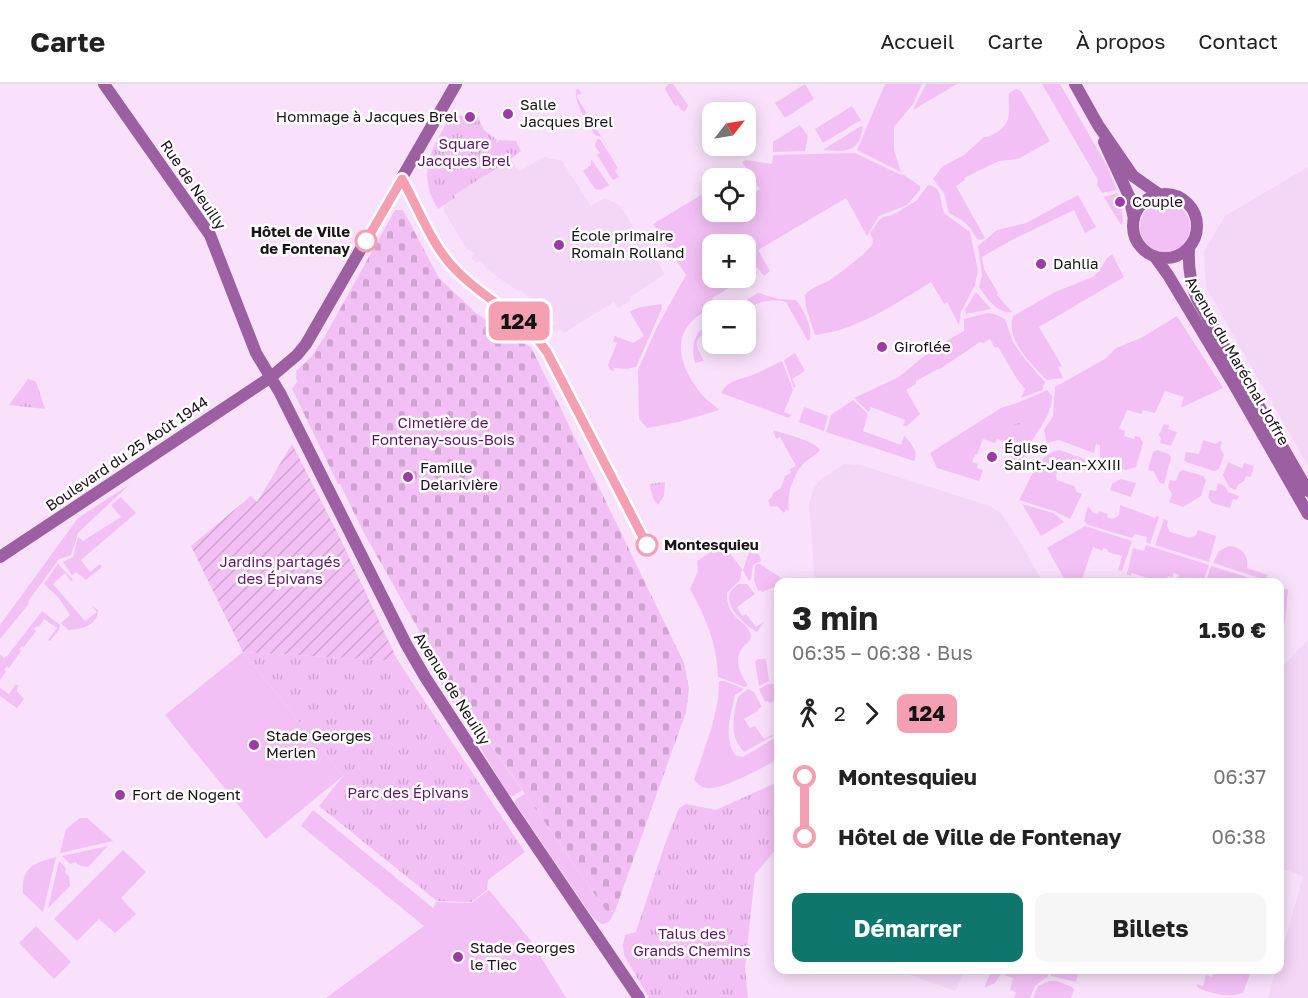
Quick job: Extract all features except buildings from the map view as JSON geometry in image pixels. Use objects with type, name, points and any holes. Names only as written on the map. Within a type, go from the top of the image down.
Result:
[{"type":"street","name":"Rue de Neuilly","points":[[104,84],[210,235],[256,353],[271,377]]},
{"type":"street","name":"Boulevard du 25 Août 1944","points":[[0,557],[271,377],[297,355],[306,344],[456,84]]},
{"type":"street","points":[[1075,84],[1098,125],[1133,176],[1160,195]]},
{"type":"street","points":[[1098,125],[1129,196],[1135,237],[1140,246],[1155,257],[1171,258],[1189,249],[1197,231],[1194,211],[1182,198],[1166,194],[1149,198],[1143,203],[1134,219]]},
{"type":"street","name":"Avenue du Maréchal Joffre","points":[[1189,249],[1188,268],[1197,299],[1308,491]]},
{"type":"street","name":"Avenue du Maréchal Joffre","points":[[1155,257],[1236,388],[1308,514]]},
{"type":"street","name":"Avenue de Neuilly","points":[[271,377],[406,644],[425,677],[639,998]]},
{"type":"shaded area","name":"École primaire Romain Rolland","points":[[543,157],[562,161],[591,206],[605,198],[619,205],[643,242],[649,238],[659,253],[655,257],[665,274],[630,297],[631,300],[618,308],[614,302],[564,333],[560,329],[556,332],[552,327],[555,323],[521,290],[518,291],[496,276],[485,267],[481,260],[476,263],[471,258],[475,254],[466,248],[444,211],[445,204],[453,195],[511,159],[519,172]]},
{"type":"shaded area","points":[[1308,167],[1308,466],[1206,287],[1204,251],[1225,216]]},
{"type":"shaded area","points":[[845,464],[860,465],[990,506],[1001,514],[1011,527],[1041,578],[815,578],[809,504],[814,488],[822,478]]},
{"type":"shaded area","points":[[1308,640],[1308,998],[1268,998],[1275,974],[1284,974],[1284,945],[1303,876],[1284,869],[1284,665]]},
{"type":"shaded area","points":[[908,974],[964,974],[955,991]]},
{"type":"green space","points":[[668,84],[673,84],[688,105],[685,112],[678,105],[675,106],[665,89]]},
{"type":"green space","points":[[805,84],[814,99],[785,118],[775,103]]},
{"type":"green space","points":[[885,84],[922,84],[913,104],[894,127],[894,150],[901,172],[857,150]]},
{"type":"green space","points":[[926,84],[957,84],[913,110]]},
{"type":"green space","points":[[1042,84],[1060,84],[1107,166],[1117,190],[1102,193],[1097,185],[1098,180]]},
{"type":"green space","points":[[578,89],[582,93],[576,96],[576,90]]},
{"type":"green space","points":[[1016,89],[1021,91],[1050,141],[1018,159],[999,161],[964,178],[965,180],[956,186],[985,238],[980,240],[965,223],[949,213],[944,193],[933,179],[943,166],[964,155],[984,137],[991,136],[1006,124],[1009,115],[1009,93]]},
{"type":"green space","points":[[576,96],[612,154],[601,137],[595,135],[582,113]]},
{"type":"green space","points":[[852,106],[861,120],[823,143],[815,129]]},
{"type":"green space","name":"Square Jacques Brel","points":[[451,116],[477,116],[484,130],[497,140],[496,143],[499,140],[516,141],[521,151],[454,195],[455,198],[438,209],[431,196],[427,172],[432,150]]},
{"type":"green space","points":[[800,125],[808,136],[805,151],[773,152],[773,142]]},
{"type":"green space","points":[[861,126],[863,127],[861,136],[855,146],[838,151],[823,150]]},
{"type":"green space","points":[[597,139],[600,139],[618,168],[615,171],[619,177],[613,180],[597,155],[600,153],[595,146]]},
{"type":"green space","points":[[855,153],[904,175],[920,186],[920,190],[907,205],[879,216],[867,236],[846,198],[758,250],[770,271],[764,276],[756,268],[756,234],[702,234],[702,288],[729,288],[712,298],[713,300],[702,300],[702,313],[686,329],[681,347],[684,365],[693,383],[703,396],[719,410],[679,422],[647,428],[639,419],[638,370],[657,327],[686,275],[653,224],[702,194],[702,222],[756,222],[756,192],[760,189],[756,183],[756,168],[746,168],[742,162],[746,160],[772,164],[773,155]]},
{"type":"green space","points":[[591,159],[609,185],[601,190],[595,189],[583,171],[591,165]]},
{"type":"green space","points":[[928,185],[933,186],[939,192],[945,214],[970,232],[978,270],[975,285],[961,312],[959,325],[947,302],[944,304],[931,282],[861,322],[815,335],[806,307],[805,295],[830,280],[861,256],[873,242],[870,233],[878,221],[916,201]]},
{"type":"green space","points":[[1118,193],[1120,198],[1117,201],[1121,204],[1123,221],[1121,225],[1104,197]]},
{"type":"green space","points":[[1078,195],[1096,227],[1085,233],[1074,210],[982,257],[984,269],[997,295],[1012,312],[997,308],[979,287],[982,275],[978,246],[997,230],[1026,223]]},
{"type":"green space","points":[[1160,202],[1170,202],[1183,209],[1190,222],[1190,232],[1183,245],[1170,252],[1160,252],[1151,248],[1144,241],[1140,232],[1140,222],[1144,213],[1151,206]]},
{"type":"green space","name":"Cimetière de Fontenay-sous-Bois","points":[[395,210],[403,210],[439,278],[477,314],[531,347],[684,663],[689,689],[686,712],[615,911],[607,912],[430,657],[433,655],[365,535],[292,389],[297,382],[296,371],[312,356],[325,336]]},
{"type":"green space","points":[[1112,254],[1124,277],[1039,327],[1062,366],[1058,367],[1063,378],[1047,380],[1016,343],[1012,325],[1013,316],[1055,292],[1093,277]]},
{"type":"green space","points":[[976,292],[991,309],[966,314],[965,310]]},
{"type":"green space","points":[[758,293],[779,299],[796,300],[807,318],[810,339],[808,341],[786,302],[769,301],[756,304],[756,300],[746,300]]},
{"type":"green space","points":[[661,304],[662,308],[636,367],[610,370],[608,365],[617,343],[613,341],[615,336],[633,343],[644,336],[630,312],[641,307]]},
{"type":"green space","points":[[988,313],[1005,319],[1013,342],[1045,382],[1042,390],[1021,398],[1025,389],[998,347],[995,348],[990,339],[984,343],[980,342],[940,369],[916,381],[916,384],[906,390],[920,414],[907,426],[903,426],[905,420],[871,407],[869,412],[854,398],[899,377],[934,348],[964,331],[964,319]]},
{"type":"green space","points":[[1177,316],[1223,388],[1183,407],[1181,406],[1184,397],[1165,391],[1155,413],[1143,410],[1141,414],[1127,410],[1119,429],[1125,431],[1124,436],[1134,439],[1135,436],[1140,437],[1143,443],[1140,446],[1142,447],[1136,467],[1126,470],[1112,466],[1109,461],[1100,457],[1100,445],[1096,444],[1094,453],[1059,440],[1047,443],[1044,430],[1053,416],[1055,387],[1105,359],[1116,348],[1141,338]]},
{"type":"green space","points":[[701,329],[702,335],[697,345],[704,361],[695,363],[694,344]]},
{"type":"green space","points":[[795,353],[805,371],[792,379],[796,386],[794,388],[784,360]]},
{"type":"green space","points":[[782,361],[793,390],[784,412],[791,415],[789,418],[721,393],[732,382]]},
{"type":"green space","points":[[28,379],[36,382],[45,409],[9,405]]},
{"type":"green space","points":[[1047,390],[1052,396],[1051,406],[1025,455],[1023,465],[1010,460],[1014,444],[997,439],[995,443],[983,439],[972,462],[978,464],[977,468],[983,470],[979,481],[937,468],[930,453],[1001,408]]},
{"type":"green space","points":[[853,400],[868,414],[863,431],[901,445],[904,436],[915,451],[914,461],[826,432],[831,415]]},
{"type":"green space","points":[[804,407],[828,416],[824,431],[799,422]]},
{"type":"green space","points":[[1019,423],[1026,426],[1029,433],[1026,440],[1019,443],[1012,440],[1009,433],[1012,426]]},
{"type":"green space","points":[[1164,424],[1169,425],[1168,429],[1177,432],[1171,446],[1160,443],[1159,435]]},
{"type":"green space","points":[[773,430],[805,440],[820,450],[805,462],[797,473],[790,491],[789,511],[786,509],[784,513],[777,506],[771,507],[768,500],[781,488],[785,476],[791,473],[790,469],[796,466],[780,437],[776,439]]},
{"type":"green space","points":[[1203,440],[1216,444],[1219,441],[1222,442],[1220,447],[1224,455],[1219,469],[1214,471],[1184,460],[1186,452],[1199,454]]},
{"type":"green space","name":"Jardins partagés des Épivans","points":[[292,444],[338,534],[398,661],[243,652],[191,546],[251,496],[257,502]]},
{"type":"green space","points":[[1059,450],[1093,462],[1091,469],[1086,468],[1085,470],[1081,469],[1082,465],[1073,462],[1071,464],[1063,460],[1056,475],[1057,480],[1074,486],[1077,492],[1082,494],[1070,519],[1054,511],[1019,500],[1039,463],[1051,453]]},
{"type":"green space","points":[[1157,450],[1169,454],[1171,458],[1164,484],[1160,483],[1153,471],[1148,470],[1153,452]]},
{"type":"green space","points":[[1228,462],[1242,468],[1244,463],[1254,466],[1251,477],[1246,476],[1236,490],[1229,487],[1223,475]]},
{"type":"green space","points":[[1183,470],[1203,476],[1206,480],[1201,496],[1183,507],[1169,502],[1172,494],[1168,487],[1170,480],[1176,481],[1179,472]]},
{"type":"green space","points":[[1121,479],[1136,483],[1131,497],[1110,490],[1112,484]]},
{"type":"green space","points":[[665,482],[664,496],[658,505],[649,484]]},
{"type":"green space","points":[[1218,483],[1225,486],[1228,492],[1239,496],[1237,500],[1233,499],[1230,508],[1212,503],[1208,497],[1210,490],[1216,491]]},
{"type":"green space","points":[[130,484],[78,533],[71,555],[59,559],[29,600],[28,605],[0,639],[0,625],[78,518]]},
{"type":"green space","points":[[121,497],[136,513],[81,560],[90,572],[100,564],[102,567],[86,580],[76,572],[72,575],[63,562],[73,557],[78,537],[83,541],[121,517],[111,505]]},
{"type":"green space","points":[[1022,504],[1053,513],[1064,522],[1041,536]]},
{"type":"green space","points":[[1120,505],[1155,518],[1159,517],[1150,544],[1146,542],[1147,537],[1135,534],[1132,538],[1088,525],[1084,521],[1088,506],[1093,513],[1098,514],[1099,511],[1108,514],[1107,517],[1113,519],[1119,515]]},
{"type":"green space","points":[[1164,519],[1168,521],[1167,526],[1170,532],[1190,538],[1196,535],[1198,530],[1216,536],[1209,562],[1155,545]]},
{"type":"green space","points":[[1085,526],[1132,541],[1122,571],[1118,570],[1122,556],[1103,548],[1102,551],[1093,547],[1082,578],[1064,578],[1047,548]]},
{"type":"green space","points":[[1146,545],[1209,565],[1204,578],[1178,578],[1179,575],[1174,573],[1172,577],[1167,578],[1148,578],[1132,573],[1130,576],[1127,574],[1133,548],[1144,551]]},
{"type":"green space","points":[[1229,546],[1241,550],[1247,559],[1247,568],[1268,575],[1267,578],[1260,578],[1213,563],[1219,551]]},
{"type":"green space","points":[[717,551],[729,552],[742,569],[740,580],[727,593],[730,609],[747,627],[751,636],[738,657],[740,672],[748,685],[745,687],[718,677],[710,631],[690,589],[698,571],[697,561]]},
{"type":"green space","points":[[749,553],[759,554],[761,561],[753,565],[749,581],[743,570]]},
{"type":"green space","points":[[58,564],[73,580],[71,581],[65,573],[53,584],[85,621],[97,612],[91,605],[98,610],[95,620],[88,626],[68,630],[61,623],[70,615],[58,597],[44,584]]},
{"type":"green space","points":[[760,564],[781,578],[774,578],[774,587],[762,592],[758,591],[754,580],[755,566]]},
{"type":"green space","points":[[1211,566],[1250,578],[1207,578]]},
{"type":"green space","points":[[739,584],[747,584],[755,594],[737,607],[742,616],[746,614],[756,627],[764,622],[757,632],[738,617],[730,603],[729,596]]},
{"type":"green space","points":[[1284,588],[1288,590],[1284,629]]},
{"type":"green space","points":[[42,611],[60,625],[59,630],[50,641],[48,640],[57,628],[44,619],[39,627],[34,629],[36,631],[24,647],[19,649],[21,651],[9,668],[7,666],[4,670],[6,671],[0,680],[0,654],[4,658],[8,655]]},
{"type":"green space","name":"Stade Georges Merlen","points":[[243,652],[343,776],[266,839],[165,715]]},
{"type":"green space","name":"Parc des Épivans","points":[[243,652],[398,661],[525,852],[488,880],[487,890],[471,902],[437,901],[319,806],[343,776]]},
{"type":"green space","points":[[426,654],[522,790],[513,796],[509,795],[428,661]]},
{"type":"green space","points":[[758,659],[766,659],[769,681],[759,686],[755,662]]},
{"type":"green space","points":[[719,681],[725,681],[744,689],[735,695],[729,725],[731,748],[735,755],[743,757],[774,738],[774,761],[722,786],[706,788],[694,780],[718,700]]},
{"type":"green space","points":[[16,684],[17,691],[24,699],[17,708],[0,696],[0,688],[9,694]]},
{"type":"green space","points":[[768,684],[774,684],[774,701],[765,702],[759,689]]},
{"type":"green space","points":[[748,689],[754,692],[762,707],[744,719],[750,728],[755,726],[764,739],[773,736],[744,752],[734,733],[734,719],[738,697]]},
{"type":"green space","name":"Talus des Grands Chemins","points":[[774,784],[774,852],[755,874],[745,968],[748,998],[649,998],[624,955],[625,935],[636,932],[679,808],[686,804],[716,810]]},
{"type":"green space","points":[[525,794],[607,912],[615,911],[609,922],[602,924],[594,919],[515,803],[516,799]]},
{"type":"green space","points":[[313,810],[433,908],[436,902],[471,903],[489,890],[531,941],[566,998],[326,998],[424,926],[301,826]]},
{"type":"green space","points":[[80,818],[87,818],[113,841],[60,853],[66,829]]},
{"type":"green space","points":[[108,846],[88,867],[78,865],[76,862],[70,864],[62,856]]},
{"type":"green space","points":[[123,850],[146,872],[121,898],[136,914],[115,933],[99,919],[77,941],[54,919]]},
{"type":"green space","points":[[56,857],[43,912],[23,893],[24,877],[35,864]]},
{"type":"green space","points":[[59,861],[66,868],[65,873],[69,876],[70,886],[48,908]]},
{"type":"green space","points":[[36,926],[71,962],[54,979],[19,943]]},
{"type":"green space","points":[[990,974],[1001,974],[995,983],[984,988]]},
{"type":"green space","points":[[1001,974],[1048,974],[1035,986],[1030,998],[1014,998],[1016,992],[1010,990],[1013,978]]},
{"type":"green space","points":[[1051,974],[1078,974],[1076,982],[1051,976]]},
{"type":"green space","points":[[1213,974],[1250,974],[1243,993],[1226,995],[1198,988],[1196,984],[1203,986],[1206,975],[1212,977]]},
{"type":"green space","points":[[1049,981],[1057,981],[1072,987],[1074,990],[1071,998],[1033,998],[1038,986]]},
{"type":"bus line","name":"124","points":[[366,241],[402,179],[434,240],[454,270],[531,332],[547,352],[647,545]]},
{"type":"place","name":"Salle Jacques Brel","points":[[508,114]]},
{"type":"place","name":"Hommage à Jacques Brel","points":[[470,117]]},
{"type":"place","name":"Couple","points":[[1120,202]]},
{"type":"place","name":"Hôtel de Ville de Fontenay","points":[[366,241]]},
{"type":"place","name":"École primaire Romain Rolland","points":[[559,245]]},
{"type":"place","name":"Dahlia","points":[[1041,264]]},
{"type":"place","name":"Giroflée","points":[[882,347]]},
{"type":"place","name":"Église Saint-Jean-XXIII","points":[[992,457]]},
{"type":"place","name":"Famille Delarivière","points":[[408,477]]},
{"type":"place","name":"Montesquieu","points":[[647,545]]},
{"type":"place","name":"Stade Georges Merlen","points":[[254,745]]},
{"type":"place","name":"Fort de Nogent","points":[[120,795]]},
{"type":"place","name":"Stade Georges le Tiec","points":[[458,957]]}]
